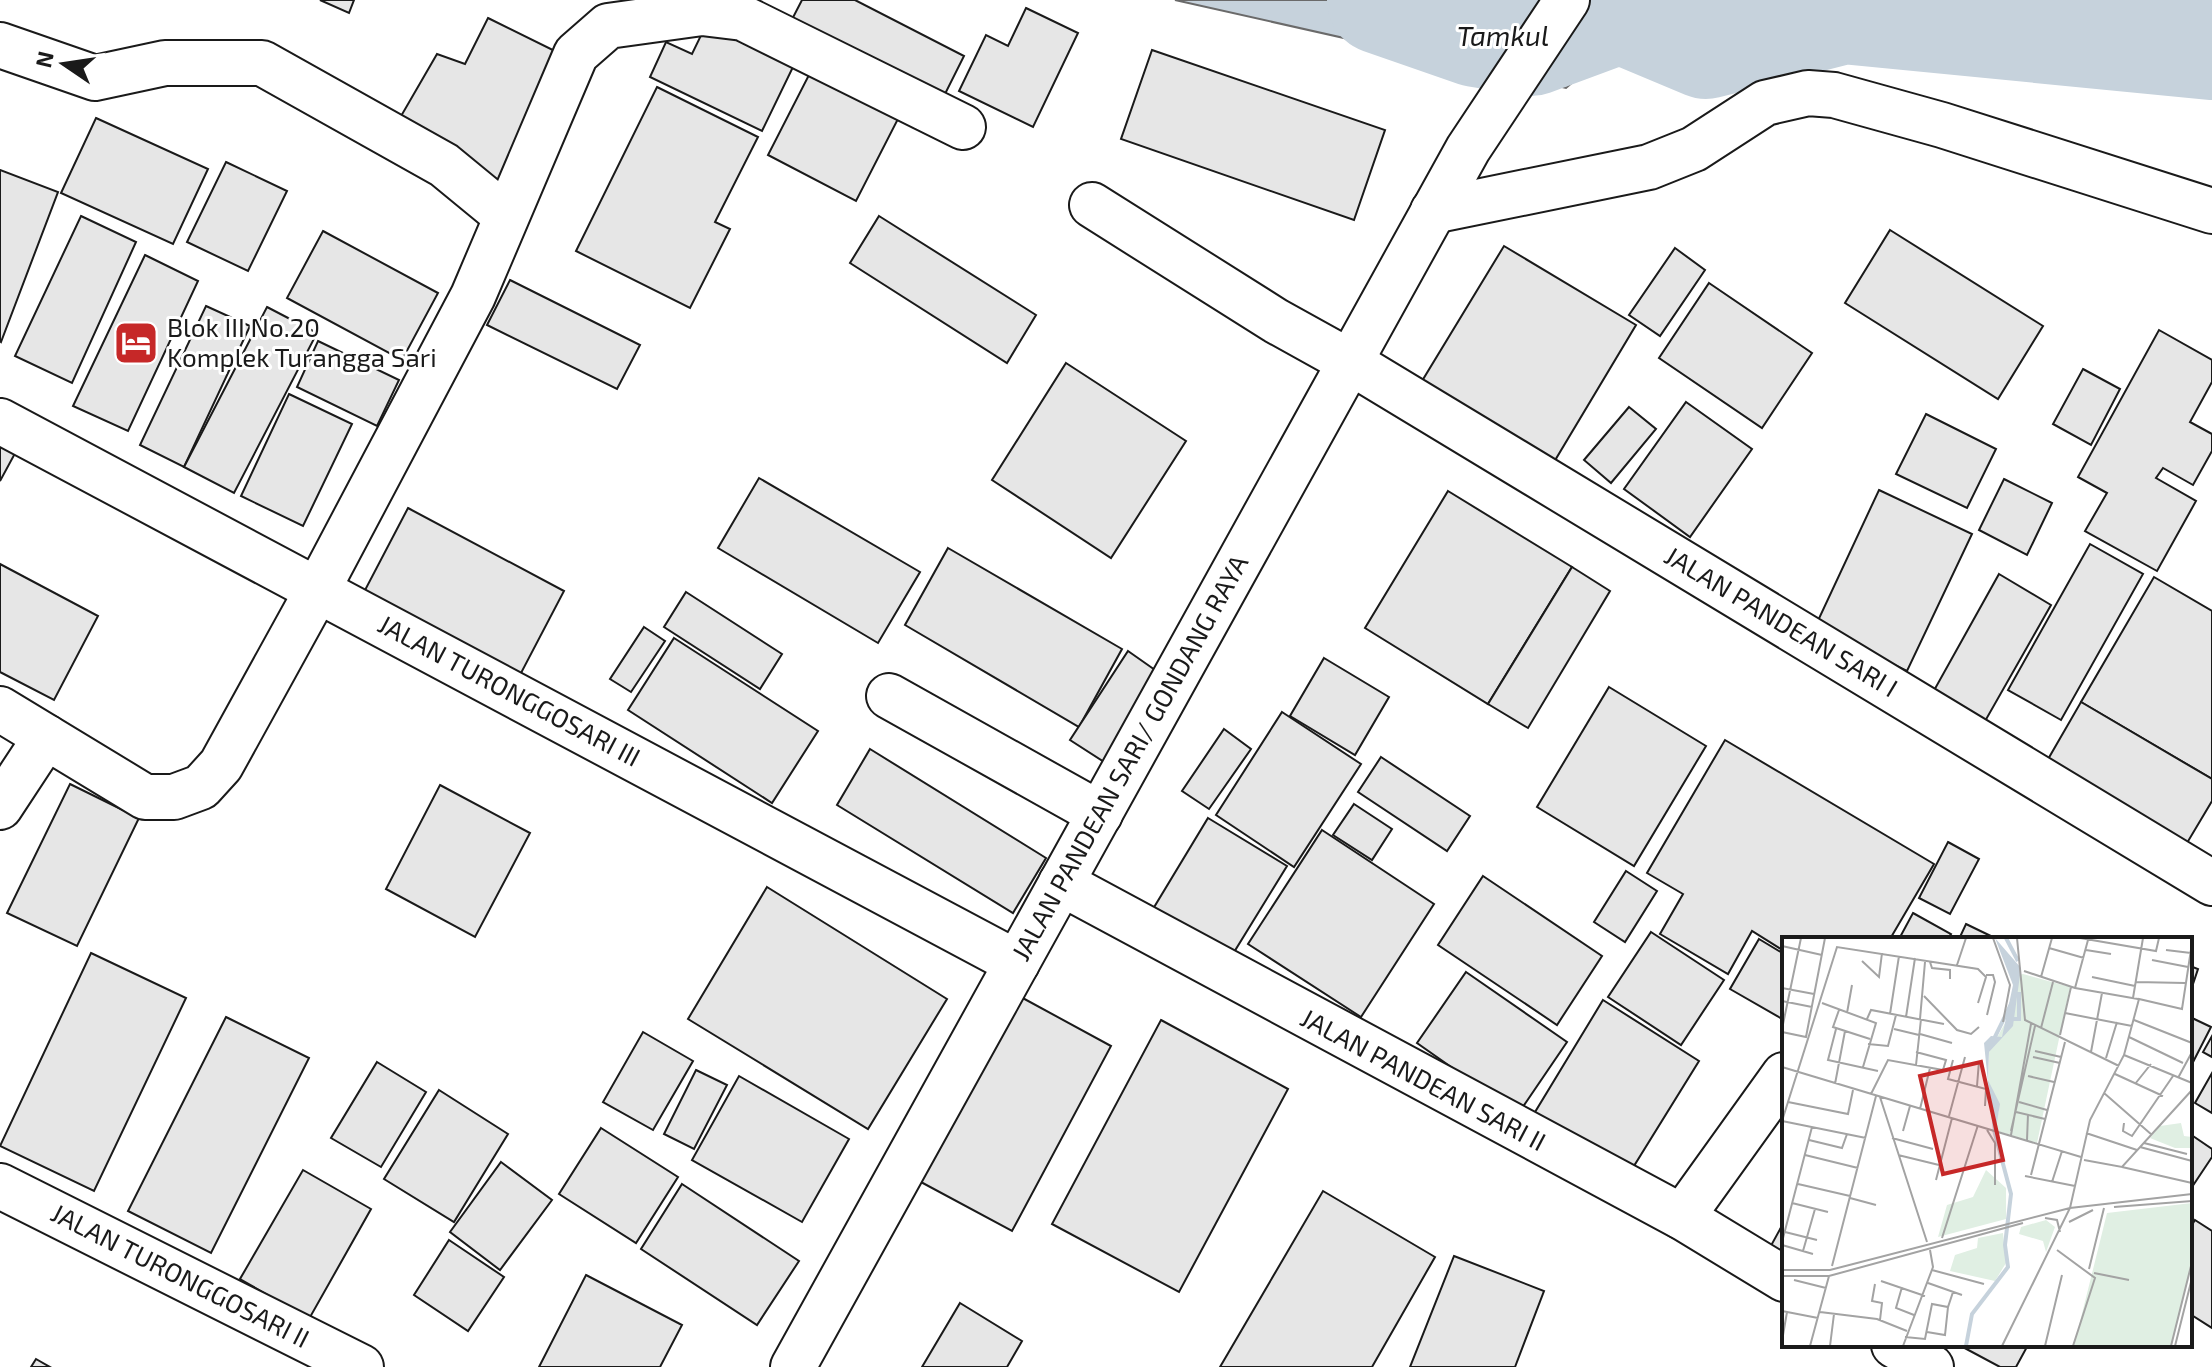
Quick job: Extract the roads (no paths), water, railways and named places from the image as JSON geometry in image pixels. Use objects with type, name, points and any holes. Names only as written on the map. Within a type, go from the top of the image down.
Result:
[{"type":"street","name":"JALAN PANDEAN SARI/ GONDANG RAYA","points":[[793,1367],[1468,149],[1567,0]]},
{"type":"street","points":[[0,709],[145,797],[174,797],[201,787],[221,765],[473,296],[576,54],[608,26],[702,13],[743,18],[963,127]]},
{"type":"street","points":[[0,45],[95,78],[165,63],[262,63],[444,165],[506,216]]},
{"type":"street","points":[[1433,211],[1649,167],[1694,149],[1765,103],[1808,93],[1834,95],[1942,125],[2212,211]]},
{"type":"street","name":"JALAN PANDEAN SARI I","points":[[1092,205],[1276,321],[1350,362],[2212,883]]},
{"type":"street","name":"JALAN TURONGGOSARI III","points":[[0,421],[1017,963]]},
{"type":"street","points":[[889,696],[1100,814]]},
{"type":"street","points":[[0,807],[46,737]]},
{"type":"street","name":"JALAN PANDEAN SARI II","points":[[1061,883],[1497,1121],[1682,1217],[1782,1278]]},
{"type":"street","points":[[1682,1217],[1782,1078]]},
{"type":"street","name":"JALAN TURONGGOSARI II","points":[[0,1186],[361,1367]]},
{"type":"street","points":[[1897,1347],[1931,1367]]},
{"type":"water","name":"Tamkul","points":[[1175,0],[1511,0],[1618,43],[1566,88]]},
{"type":"waterway","points":[[1381,0],[1476,33],[1531,42],[1620,9],[1706,45],[1844,10],[2212,46]]},
{"type":"place","name":"Blok III No.20 Komplek Turangga Sari","points":[[136,343]]}]
